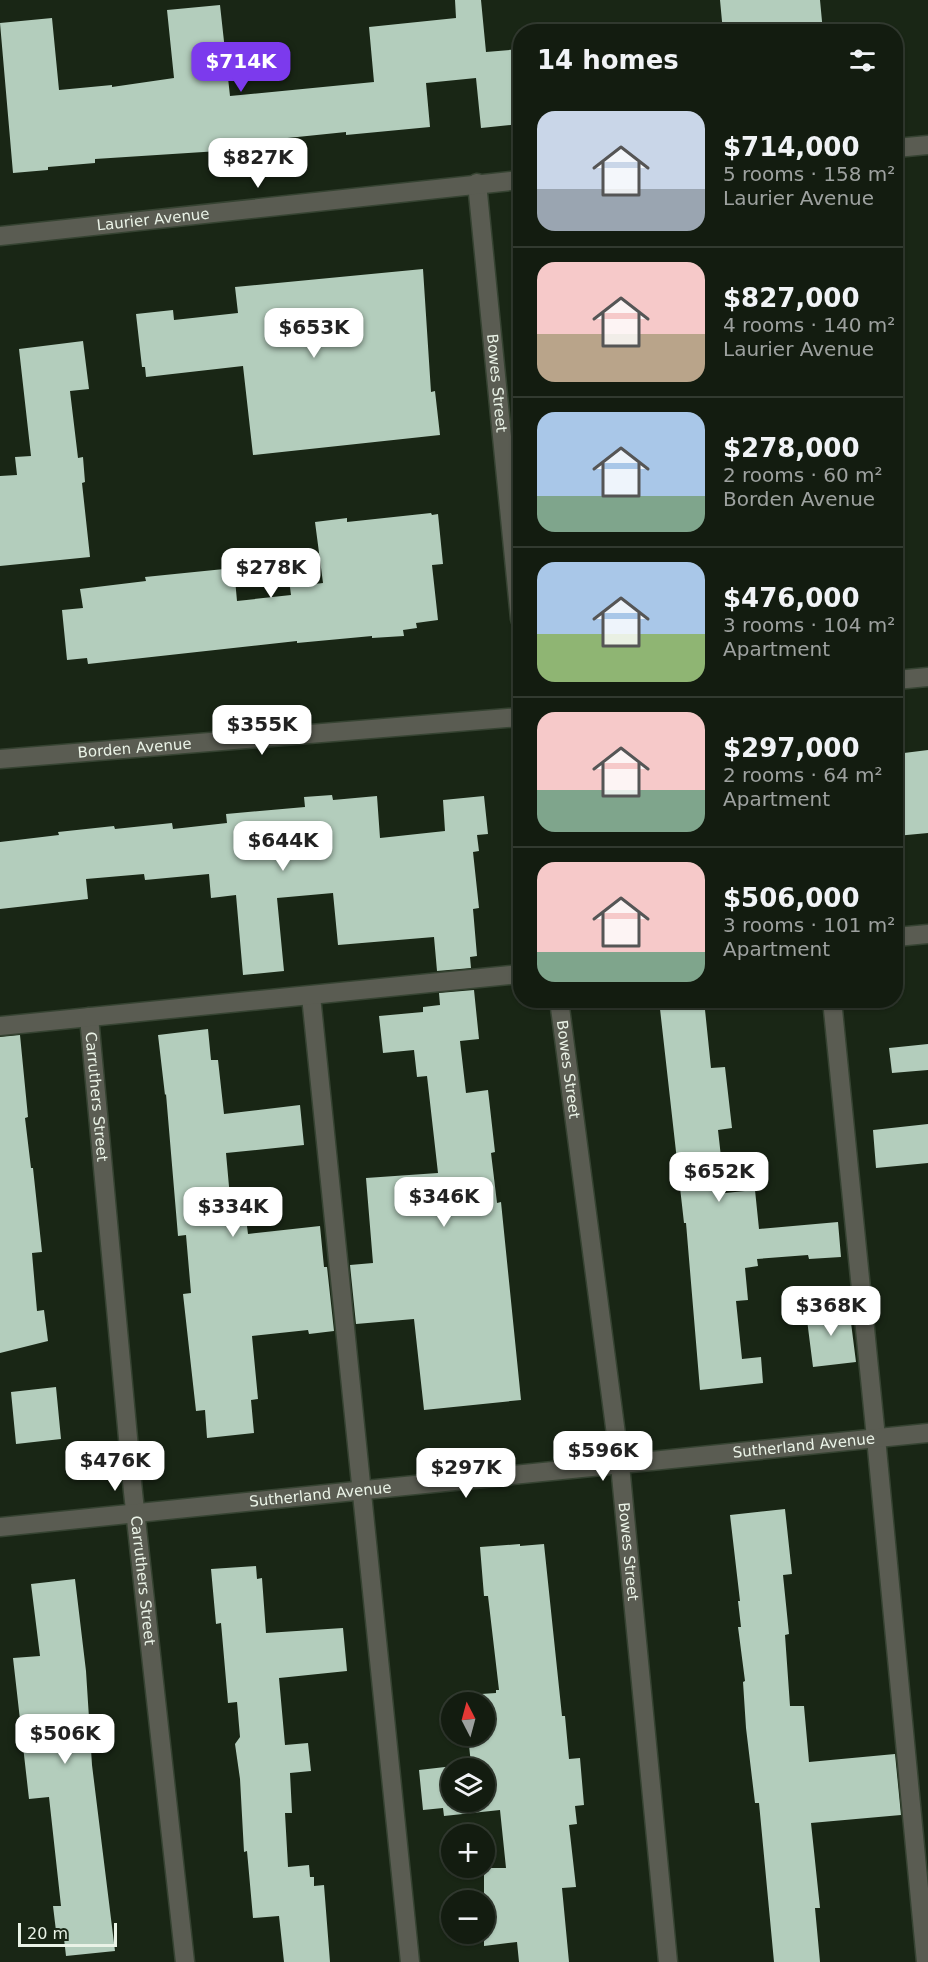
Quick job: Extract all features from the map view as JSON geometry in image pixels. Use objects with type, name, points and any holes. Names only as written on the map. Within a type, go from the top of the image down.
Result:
[{"type":"street","points":[[903,147],[928,145]]},
{"type":"street","name":"Laurier Avenue","points":[[0,236],[513,180]]},
{"type":"street","name":"Bowes Street","points":[[477,183],[513,548]]},
{"type":"street","points":[[903,679],[928,677]]},
{"type":"street","name":"Borden Avenue","points":[[0,759],[513,718]]},
{"type":"street","points":[[903,936],[928,934]]},
{"type":"street","points":[[0,1026],[513,975]]},
{"type":"street","points":[[311,996],[410,1962]]},
{"type":"street","name":"Bowes Street","points":[[560,1008],[620,1465],[668,1962]]},
{"type":"street","points":[[833,1008],[926,1962]]},
{"type":"street","name":"Carruthers Street","points":[[89,1017],[135,1514],[185,1962]]},
{"type":"street","name":"Sutherland Avenue","points":[[0,1527],[928,1433]]},
{"type":"building","points":[[455,0],[481,0],[486,52],[513,50],[513,125],[481,128],[476,78],[426,83],[430,127],[268,140],[269,144],[219,149],[219,151],[95,159],[95,163],[13,173],[0,23],[52,18],[59,90],[112,85],[112,87],[174,78],[167,10],[220,5],[230,96],[374,82],[369,27],[456,18]]},
{"type":"building","points":[[720,0],[820,0],[822,24],[722,24]]},
{"type":"building","points":[[423,269],[431,392],[435,391],[440,435],[253,455],[243,366],[146,377],[145,367],[142,367],[136,314],[173,310],[174,320],[238,313],[235,287]]},
{"type":"building","points":[[83,341],[89,389],[70,391],[78,458],[83,457],[85,482],[82,483],[90,557],[0,566],[0,476],[17,475],[15,457],[31,456],[19,349]]},
{"type":"building","points":[[431,513],[432,515],[438,514],[443,564],[432,565],[438,620],[416,623],[417,628],[403,630],[404,636],[372,638],[372,636],[297,643],[297,641],[88,664],[87,658],[67,660],[62,610],[83,608],[80,589],[146,581],[145,577],[234,568],[237,601],[291,595],[290,587],[323,583],[315,522],[347,518],[347,522]]},
{"type":"building","points":[[928,750],[928,833],[903,835],[903,753]]},
{"type":"building","points":[[332,795],[333,800],[377,796],[380,838],[445,831],[443,800],[484,796],[488,834],[477,835],[479,851],[473,852],[479,908],[473,909],[477,956],[470,957],[471,968],[437,971],[434,937],[338,945],[333,893],[277,898],[284,971],[243,975],[236,895],[211,898],[209,874],[145,880],[144,874],[86,879],[88,899],[0,909],[0,842],[59,835],[58,832],[114,826],[115,829],[172,823],[173,829],[227,823],[226,814],[305,807],[304,797]]},
{"type":"building","points":[[474,990],[479,1039],[460,1041],[466,1093],[488,1090],[495,1152],[491,1153],[497,1203],[501,1202],[521,1400],[424,1410],[414,1319],[356,1324],[350,1265],[373,1263],[366,1178],[438,1173],[427,1076],[417,1077],[414,1050],[383,1053],[379,1016],[423,1012],[423,1007],[440,1005],[439,993]]},
{"type":"building","points":[[660,1008],[705,1008],[711,1068],[725,1067],[732,1128],[718,1130],[725,1193],[755,1190],[759,1229],[838,1222],[841,1257],[809,1259],[808,1255],[757,1259],[758,1266],[745,1268],[748,1300],[736,1301],[742,1359],[761,1357],[763,1383],[700,1390],[686,1223],[684,1223]]},
{"type":"building","points":[[208,1029],[211,1060],[218,1060],[224,1114],[300,1105],[304,1145],[226,1153],[232,1220],[246,1218],[248,1234],[320,1226],[334,1331],[309,1334],[308,1330],[252,1336],[258,1399],[251,1400],[254,1433],[207,1438],[205,1410],[196,1411],[183,1294],[191,1293],[186,1235],[178,1236],[166,1094],[158,1035]]},
{"type":"building","points":[[20,1035],[28,1117],[25,1118],[42,1252],[32,1253],[37,1311],[44,1310],[48,1341],[0,1353],[0,1037]]},
{"type":"building","points":[[928,1044],[928,1070],[892,1073],[889,1048]]},
{"type":"building","points":[[928,1124],[928,1163],[876,1168],[873,1130]]},
{"type":"building","points":[[849,1307],[856,1362],[813,1367],[806,1312]]},
{"type":"building","points":[[56,1387],[61,1439],[16,1444],[11,1392]]},
{"type":"building","points":[[785,1509],[792,1574],[783,1575],[789,1634],[785,1635],[790,1706],[804,1706],[809,1762],[895,1754],[901,1815],[811,1823],[820,1908],[815,1908],[820,1962],[774,1962],[759,1803],[755,1803],[746,1728],[743,1682],[745,1681],[738,1627],[741,1627],[738,1601],[740,1601],[730,1515]]},
{"type":"building","points":[[544,1544],[562,1716],[565,1716],[569,1759],[580,1758],[584,1805],[575,1806],[577,1824],[569,1825],[576,1887],[562,1888],[569,1962],[519,1962],[517,1942],[484,1946],[484,1944],[495,1944],[495,1890],[484,1890],[484,1878],[495,1878],[495,1868],[506,1868],[500,1810],[495,1811],[495,1758],[470,1758],[469,1746],[495,1746],[495,1693],[496,1690],[499,1690],[488,1596],[484,1596],[480,1547]]},
{"type":"building","points":[[256,1566],[257,1579],[262,1578],[266,1633],[343,1628],[347,1671],[279,1678],[285,1745],[308,1743],[311,1771],[290,1773],[292,1813],[285,1813],[288,1867],[309,1865],[310,1877],[314,1877],[314,1886],[324,1885],[330,1962],[284,1962],[279,1916],[253,1918],[247,1851],[244,1852],[240,1779],[235,1744],[240,1737],[237,1702],[228,1703],[221,1623],[216,1624],[211,1569]]},
{"type":"building","points":[[75,1579],[86,1671],[92,1765],[115,1951],[66,1956],[63,1930],[56,1931],[53,1906],[61,1906],[49,1797],[29,1799],[13,1658],[40,1656],[31,1584]]},
{"type":"building","points":[[441,1767],[441,1808],[423,1810],[419,1770]]},
{"type":"building","points":[[444,1812],[481,1812],[444,1816]]}]
